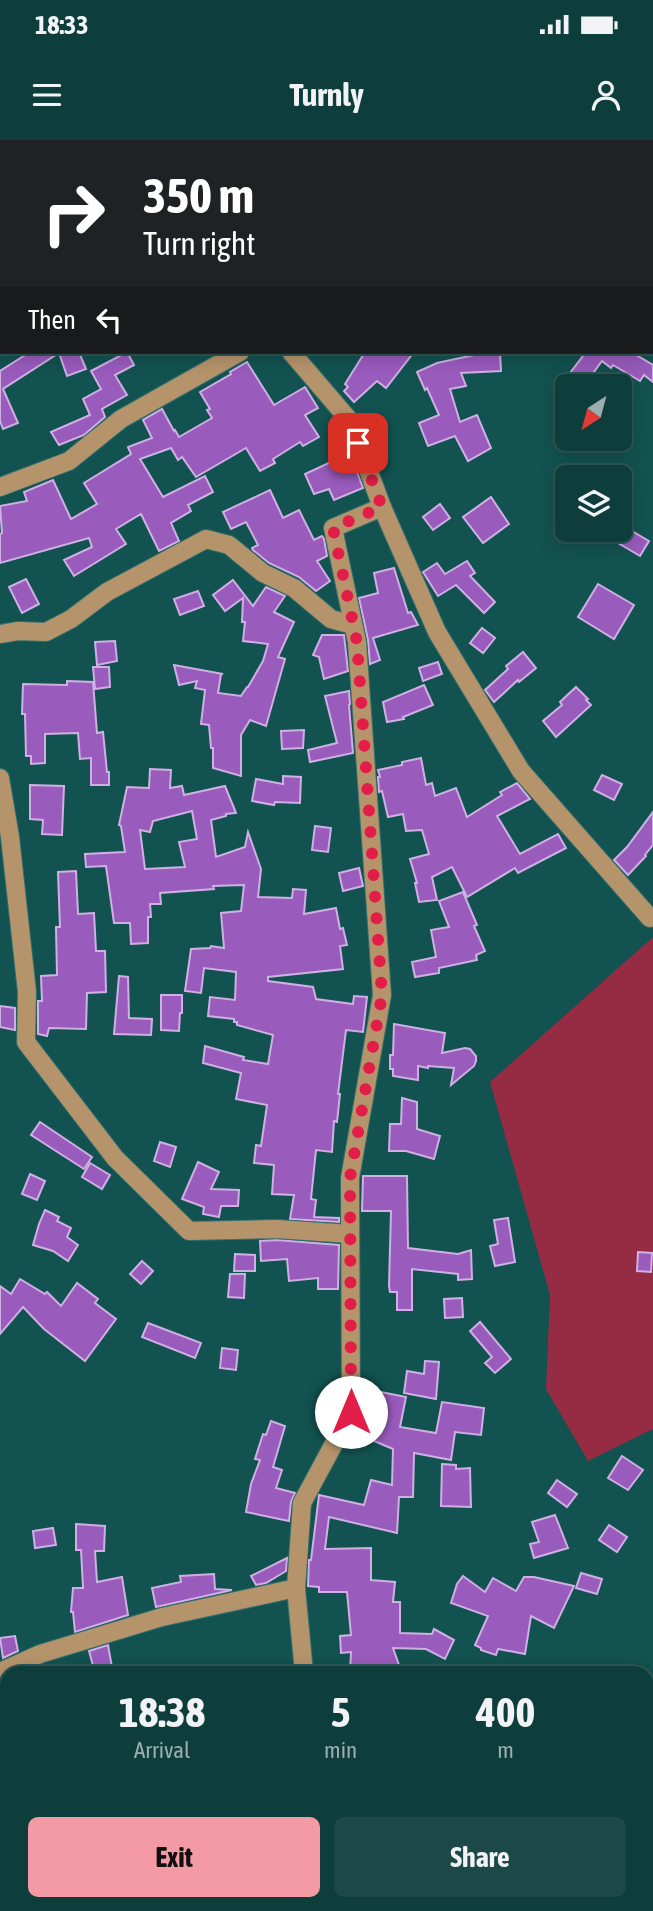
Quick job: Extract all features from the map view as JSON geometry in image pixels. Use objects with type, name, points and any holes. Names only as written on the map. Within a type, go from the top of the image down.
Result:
[{"type":"street","points":[[0,487],[69,461],[121,419],[236,354]]},
{"type":"street","points":[[293,354],[350,421],[382,507],[438,632],[521,772],[650,919]]},
{"type":"street","points":[[303,1666],[296,1588],[302,1503],[351,1412],[350,1178],[382,995],[357,642],[333,528],[382,507]]},
{"type":"street","points":[[0,634],[18,631],[46,632],[71,619],[107,592],[206,539],[229,545],[263,573],[294,588],[331,619],[353,625]]},
{"type":"street","points":[[0,778],[10,837],[27,992],[26,1042],[115,1158],[188,1231],[277,1229],[350,1234]]},
{"type":"street","points":[[13,1666],[40,1654],[162,1617],[296,1588]]},
{"type":"shaded area","points":[[653,937],[653,1429],[588,1461],[546,1389],[550,1295],[490,1082]]},
{"type":"building","points":[[27,354],[57,354],[3,389],[18,423],[3,429],[0,421],[0,371]]},
{"type":"building","points":[[59,354],[80,354],[86,369],[67,376]]},
{"type":"building","points":[[123,354],[128,354],[134,365],[115,375],[127,395],[102,409],[105,417],[84,435],[59,445],[51,432],[90,415],[83,399],[101,389],[91,371]]},
{"type":"building","points":[[364,354],[412,354],[386,388],[377,381],[354,402],[344,391],[348,387],[345,384]]},
{"type":"building","points":[[479,354],[500,354],[501,371],[461,373],[466,386],[450,389],[460,422],[477,415],[491,448],[468,461],[455,436],[428,446],[419,423],[439,415],[417,372],[437,363]]},
{"type":"building","points":[[584,354],[634,354],[653,365],[653,382],[644,375],[640,381],[632,374],[613,365],[611,368],[602,361],[592,374],[571,374]]},
{"type":"building","points":[[247,362],[274,405],[305,387],[318,408],[305,415],[319,437],[303,446],[300,442],[273,459],[275,463],[260,471],[246,448],[196,477],[182,457],[178,460],[171,448],[140,459],[163,497],[205,476],[213,492],[188,505],[191,511],[171,523],[179,541],[159,551],[141,514],[116,529],[126,544],[74,576],[64,560],[92,547],[89,538],[0,563],[0,506],[27,501],[24,492],[53,480],[71,519],[97,504],[84,483],[131,454],[128,447],[152,438],[143,420],[162,409],[179,437],[212,418],[200,392]]},
{"type":"building","points":[[350,453],[363,488],[334,500],[329,489],[314,494],[305,474]]},
{"type":"building","points":[[270,490],[283,518],[299,510],[314,540],[322,536],[324,539],[327,556],[317,561],[330,581],[316,591],[299,577],[269,563],[253,550],[252,548],[258,545],[246,522],[231,529],[223,512]]},
{"type":"building","points":[[491,497],[509,524],[483,543],[463,517]]},
{"type":"building","points":[[440,504],[450,518],[433,530],[423,517]]},
{"type":"building","points":[[632,531],[649,541],[640,556],[616,542],[632,542]]},
{"type":"building","points":[[467,561],[475,573],[470,576],[495,602],[484,613],[456,585],[438,596],[423,572],[437,563],[445,574]]},
{"type":"building","points":[[394,568],[408,613],[411,612],[418,625],[373,638],[380,660],[370,664],[359,598],[378,593],[374,573]]},
{"type":"building","points":[[26,579],[39,604],[22,613],[9,587]]},
{"type":"building","points":[[233,580],[253,606],[266,587],[285,596],[274,612],[294,622],[278,657],[285,659],[266,726],[250,720],[241,735],[241,776],[213,768],[209,725],[201,724],[205,690],[195,688],[197,681],[179,685],[174,665],[223,674],[218,693],[241,696],[248,687],[263,661],[268,644],[243,641],[243,598],[225,611],[213,595]]},
{"type":"building","points":[[598,584],[634,605],[614,639],[578,617]]},
{"type":"building","points":[[198,591],[204,606],[180,615],[174,599]]},
{"type":"building","points":[[482,628],[495,638],[483,653],[470,643]]},
{"type":"building","points":[[322,635],[344,635],[348,671],[324,679],[319,657],[313,655]]},
{"type":"building","points":[[115,641],[117,661],[97,665],[95,642]]},
{"type":"building","points":[[523,652],[536,668],[494,702],[485,690],[508,669],[506,666]]},
{"type":"building","points":[[438,662],[442,674],[423,681],[419,668]]},
{"type":"building","points":[[93,667],[109,667],[110,687],[95,689]]},
{"type":"building","points":[[67,681],[93,682],[97,733],[103,732],[109,785],[91,785],[91,758],[80,759],[78,733],[45,734],[45,763],[31,764],[31,756],[26,756],[25,714],[22,714],[23,684],[67,685]]},
{"type":"building","points":[[424,685],[433,705],[403,717],[404,719],[387,722],[383,702]]},
{"type":"building","points":[[576,687],[591,705],[556,737],[543,721],[562,705],[560,702]]},
{"type":"building","points":[[349,691],[353,753],[310,762],[308,750],[337,743],[325,696]]},
{"type":"building","points":[[304,730],[303,748],[282,749],[281,731]]},
{"type":"building","points":[[421,758],[426,785],[432,783],[435,796],[456,788],[467,817],[502,795],[500,792],[517,783],[530,799],[497,816],[520,854],[558,834],[566,848],[518,873],[515,868],[467,897],[452,867],[432,877],[437,900],[419,902],[410,859],[429,854],[422,830],[406,831],[403,814],[388,817],[382,791],[379,792],[378,770]]},
{"type":"building","points":[[150,769],[171,770],[170,788],[182,786],[184,795],[225,786],[236,813],[211,820],[216,857],[245,847],[248,832],[261,869],[258,897],[292,898],[293,889],[306,890],[304,914],[336,908],[340,929],[343,928],[347,945],[340,946],[343,969],[268,977],[268,981],[313,987],[316,999],[353,1004],[354,996],[367,997],[363,1032],[346,1030],[332,1152],[316,1150],[311,1199],[316,1200],[314,1217],[339,1218],[339,1222],[290,1219],[294,1195],[272,1194],[274,1165],[254,1163],[256,1145],[261,1146],[267,1105],[236,1099],[241,1073],[203,1063],[205,1046],[244,1057],[243,1060],[268,1064],[273,1035],[237,1025],[234,1019],[208,1016],[210,997],[235,1000],[236,972],[204,968],[201,993],[185,991],[191,949],[211,946],[224,948],[221,913],[241,911],[244,885],[160,893],[161,904],[150,904],[148,943],[131,944],[130,923],[114,923],[106,866],[86,867],[85,854],[125,852],[119,825],[127,787],[149,788]],"holes":[[[192,811],[197,839],[179,842],[185,867],[145,869],[140,830],[150,832],[153,821]]]},
{"type":"building","points":[[602,775],[622,784],[614,800],[594,790]]},
{"type":"building","points":[[283,776],[301,777],[300,803],[275,802],[274,805],[252,801],[256,779],[283,784]]},
{"type":"building","points":[[30,785],[64,786],[62,835],[42,834],[43,820],[30,819]]},
{"type":"building","points":[[653,812],[653,845],[628,875],[614,860]]},
{"type":"building","points":[[315,826],[331,828],[328,852],[312,850]]},
{"type":"building","points":[[359,868],[363,886],[343,891],[339,873]]},
{"type":"building","points":[[76,871],[78,914],[94,913],[96,951],[105,951],[106,992],[87,993],[86,1029],[49,1028],[47,1036],[38,1034],[38,1001],[42,1001],[41,976],[57,975],[56,927],[60,927],[58,872]]},
{"type":"building","points":[[463,892],[485,951],[476,955],[477,960],[439,968],[439,973],[415,977],[412,962],[436,957],[431,930],[449,927],[439,901]]},
{"type":"building","points":[[119,976],[128,977],[129,1018],[152,1019],[151,1035],[114,1034]]},
{"type":"building","points":[[161,995],[182,995],[179,1031],[161,1030]]},
{"type":"building","points":[[0,1006],[15,1008],[15,1030],[0,1027]]},
{"type":"building","points":[[394,1024],[445,1033],[442,1053],[470,1049],[476,1056],[474,1066],[451,1085],[454,1068],[418,1066],[418,1080],[393,1076],[390,1055],[393,1055]]},
{"type":"building","points":[[402,1098],[417,1102],[417,1129],[440,1136],[434,1159],[406,1151],[389,1151],[390,1124],[401,1124]]},
{"type":"building","points":[[40,1122],[92,1157],[84,1169],[31,1135]]},
{"type":"building","points":[[160,1142],[176,1147],[170,1167],[154,1161]]},
{"type":"building","points":[[198,1162],[219,1172],[211,1189],[239,1190],[238,1206],[221,1206],[219,1217],[203,1214],[204,1207],[182,1199]]},
{"type":"building","points":[[90,1163],[110,1175],[102,1189],[82,1177]]},
{"type":"building","points":[[30,1174],[45,1181],[37,1200],[22,1194]]},
{"type":"building","points":[[363,1176],[407,1176],[408,1248],[458,1254],[471,1250],[472,1279],[458,1280],[458,1274],[412,1269],[412,1310],[397,1310],[397,1292],[390,1292],[389,1286],[391,1211],[362,1211]]},
{"type":"building","points":[[45,1210],[59,1217],[57,1221],[71,1228],[67,1237],[78,1245],[68,1261],[53,1251],[33,1245]]},
{"type":"building","points":[[508,1218],[515,1262],[495,1266],[490,1246],[498,1244],[494,1220]]},
{"type":"building","points":[[260,1241],[339,1245],[338,1289],[318,1289],[318,1278],[289,1281],[287,1259],[261,1261]]},
{"type":"building","points":[[638,1252],[652,1253],[651,1272],[637,1271]]},
{"type":"building","points":[[235,1254],[255,1255],[255,1271],[234,1271]]},
{"type":"building","points":[[142,1261],[153,1271],[141,1284],[130,1274]]},
{"type":"building","points":[[230,1274],[245,1274],[244,1298],[228,1297]]},
{"type":"building","points":[[20,1279],[45,1294],[47,1292],[61,1306],[77,1283],[98,1299],[95,1303],[116,1319],[85,1361],[44,1329],[23,1307],[0,1334],[0,1286],[11,1294]]},
{"type":"building","points":[[462,1298],[463,1317],[445,1318],[444,1299]]},
{"type":"building","points":[[480,1322],[511,1359],[495,1373],[485,1363],[492,1357],[470,1331]]},
{"type":"building","points":[[148,1323],[201,1343],[195,1358],[142,1337]]},
{"type":"building","points":[[222,1348],[238,1350],[236,1370],[220,1368]]},
{"type":"building","points":[[425,1361],[439,1362],[436,1399],[404,1393],[407,1371],[424,1374]]},
{"type":"building","points":[[381,1392],[406,1397],[400,1427],[436,1433],[442,1402],[484,1408],[481,1435],[455,1432],[451,1460],[414,1453],[413,1497],[399,1497],[397,1533],[329,1517],[325,1549],[371,1548],[371,1580],[395,1582],[393,1602],[400,1602],[400,1633],[432,1634],[434,1629],[454,1640],[445,1659],[426,1649],[393,1648],[398,1666],[350,1666],[351,1652],[341,1653],[340,1636],[351,1635],[347,1592],[319,1592],[319,1587],[308,1586],[309,1560],[319,1495],[364,1505],[371,1480],[392,1485],[393,1449],[374,1441],[383,1418],[362,1414],[362,1399],[379,1403]]},
{"type":"building","points":[[271,1421],[285,1426],[273,1467],[282,1470],[276,1488],[295,1493],[289,1521],[246,1512],[251,1484],[260,1460],[255,1459],[263,1434],[266,1435]]},
{"type":"building","points":[[622,1456],[643,1470],[628,1490],[608,1478]]},
{"type":"building","points":[[442,1464],[456,1465],[456,1469],[470,1468],[471,1507],[441,1506]]},
{"type":"building","points":[[557,1480],[577,1494],[567,1507],[548,1493]]},
{"type":"building","points":[[555,1515],[568,1548],[534,1558],[530,1544],[539,1542],[532,1522]]},
{"type":"building","points":[[76,1524],[105,1526],[104,1551],[95,1551],[97,1582],[122,1577],[128,1615],[75,1632],[71,1612],[73,1588],[83,1588],[81,1550],[76,1550]]},
{"type":"building","points":[[609,1525],[627,1537],[617,1552],[599,1540]]},
{"type":"building","points":[[53,1528],[56,1545],[35,1548],[33,1531]]},
{"type":"building","points":[[287,1558],[286,1571],[266,1583],[256,1585],[251,1576]]},
{"type":"building","points":[[581,1573],[602,1579],[597,1594],[576,1588]]},
{"type":"building","points":[[214,1574],[215,1589],[232,1590],[156,1607],[152,1588],[181,1582],[180,1576]]},
{"type":"building","points":[[463,1576],[485,1592],[493,1578],[516,1591],[524,1577],[574,1586],[554,1628],[531,1616],[525,1654],[498,1649],[496,1655],[475,1645],[488,1616],[451,1603],[457,1584]]},
{"type":"building","points":[[15,1636],[18,1651],[3,1658],[0,1638]]},
{"type":"building","points":[[108,1645],[112,1666],[93,1666],[89,1651]]},
{"type":"route","points":[[351,1412],[350,1178],[382,995],[357,642],[333,528],[382,507],[358,443]]}]
